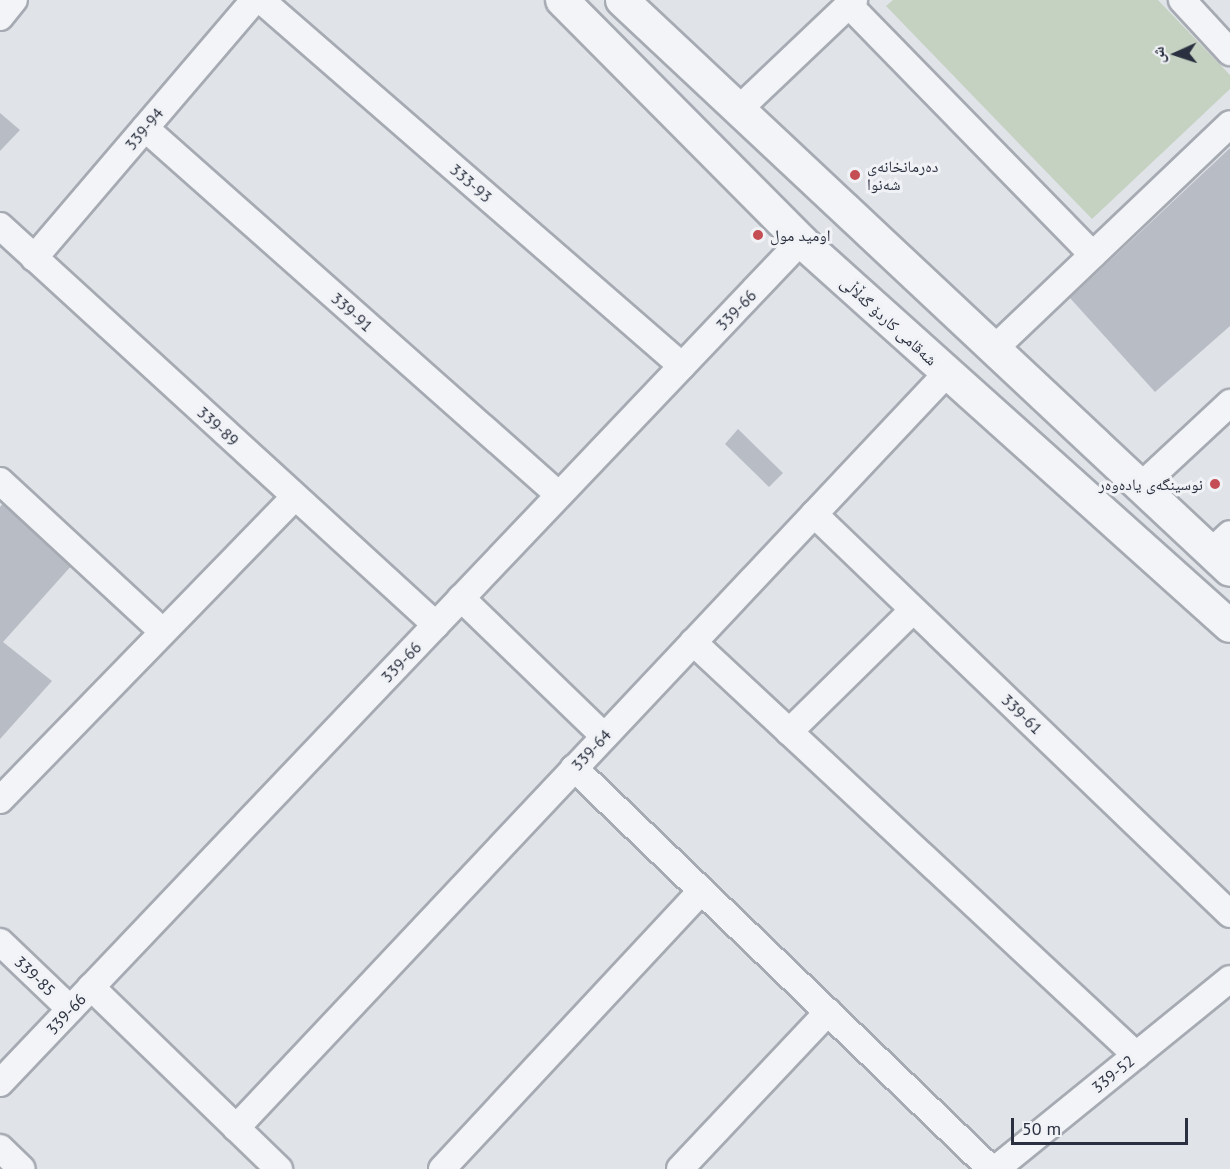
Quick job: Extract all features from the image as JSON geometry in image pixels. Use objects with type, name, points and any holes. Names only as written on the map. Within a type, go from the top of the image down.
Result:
[{"type":"street","points":[[0,17],[14,0]]},
{"type":"street","name":"339-94","points":[[34,258],[254,0]]},
{"type":"street","name":"333-93","points":[[261,0],[682,366]]},
{"type":"street","name":"شەقامی کاردۆ گەڵاڵی","points":[[562,0],[801,241],[1230,626]]},
{"type":"street","points":[[622,0],[1141,486],[1224,552]]},
{"type":"street","points":[[1182,0],[1230,52]]},
{"type":"street","points":[[738,110],[852,2],[1093,255]]},
{"type":"street","points":[[617,53],[645,22]]},
{"type":"street","points":[[994,349],[1230,124]]},
{"type":"street","name":"339-91","points":[[145,128],[559,495]]},
{"type":"street","name":"339-89","points":[[0,226],[436,625]]},
{"type":"street","name":"339-66","points":[[0,1083],[801,241]]},
{"type":"street","name":"339-64","points":[[236,1128],[946,373]]},
{"type":"street","points":[[1141,486],[1230,403]]},
{"type":"street","points":[[0,481],[163,632]]},
{"type":"street","points":[[0,801],[295,497]]},
{"type":"street","name":"339-61","points":[[814,514],[1230,914]]},
{"type":"street","points":[[461,598],[604,736]]},
{"type":"street","points":[[789,732],[913,610]]},
{"type":"street","points":[[693,642],[1136,1055]]},
{"type":"street","points":[[574,768],[991,1169]]},
{"type":"street","points":[[442,1169],[701,891]]},
{"type":"street","name":"339-85","points":[[0,942],[70,1009]]},
{"type":"street","name":"339-52","points":[[996,1169],[1230,979]]},
{"type":"street","points":[[91,987],[279,1169]]},
{"type":"street","points":[[680,1169],[828,1012]]},
{"type":"street","points":[[0,1148],[22,1169]]},
{"type":"green space","points":[[893,0],[1158,0],[1230,75],[1230,89],[1092,219],[886,6]]},
{"type":"building","points":[[0,113],[20,130],[0,151]]},
{"type":"building","points":[[1230,148],[1230,326],[1155,392],[1070,298]]},
{"type":"building","points":[[738,429],[783,473],[769,487],[725,444]]},
{"type":"building","points":[[5,501],[73,564],[3,642],[52,681],[0,739],[0,507]]},
{"type":"place","name":"دەرمانخانەی شەنوا","points":[[855,175]]},
{"type":"place","name":"اوميد مول","points":[[758,235]]},
{"type":"place","name":"نوسینگەی یادەوەر","points":[[1215,484]]}]
